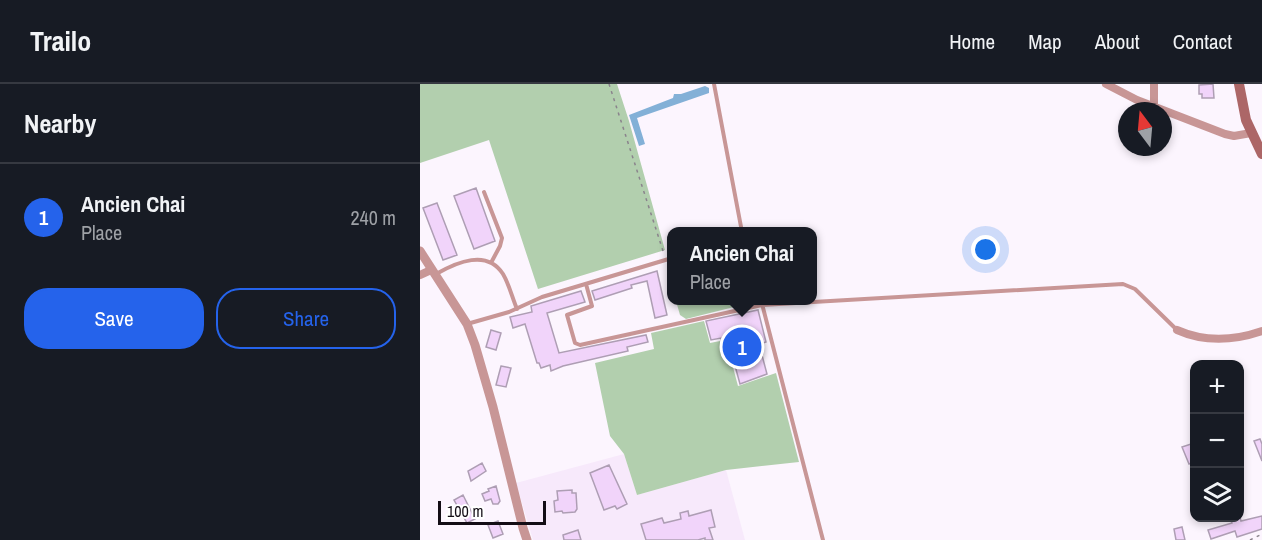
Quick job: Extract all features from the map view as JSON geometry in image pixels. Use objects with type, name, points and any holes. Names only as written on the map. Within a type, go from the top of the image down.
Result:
[{"type":"main road","points":[[1239,84],[1246,120],[1262,154]]},
{"type":"street","points":[[1106,84],[1143,102]]},
{"type":"street","points":[[1154,84],[1154,102]]},
{"type":"street","points":[[1172,113],[1225,134],[1234,136],[1251,133]]},
{"type":"street","points":[[420,251],[467,324],[475,345],[527,540]]},
{"type":"street","points":[[420,275],[433,272]]},
{"type":"street","points":[[1177,330],[1190,336],[1220,340],[1262,331]]},
{"type":"lane","points":[[714,84],[741,227]]},
{"type":"lane","points":[[484,192],[502,238],[492,261]]},
{"type":"lane","points":[[433,272],[458,263],[480,259],[492,261],[503,274],[517,309]]},
{"type":"lane","points":[[467,324],[517,309],[542,297],[666,260]]},
{"type":"lane","points":[[586,284],[592,306],[567,315],[574,342],[580,345],[752,305]]},
{"type":"lane","points":[[817,300],[1123,284],[1135,289],[1177,330]]},
{"type":"lane","points":[[762,305],[823,540]]},
{"type":"path","points":[[609,84],[666,260]]},
{"type":"path","points":[[1250,540],[1262,534]]},
{"type":"shaded area","points":[[624,454],[637,495],[726,470],[745,540],[533,540],[516,483]]},
{"type":"green space","points":[[420,84],[617,84],[665,250],[538,289],[489,140],[420,163]]},
{"type":"green space","points":[[677,305],[738,306],[686,319],[680,315]]},
{"type":"green space","points":[[704,321],[710,343],[720,341],[724,357],[730,356],[738,386],[776,373],[799,462],[726,470],[637,495],[624,454],[610,436],[595,363],[654,349],[651,333]]},
{"type":"water","points":[[705,86],[709,88],[709,93],[637,118],[645,144],[639,146],[629,115],[673,98],[674,94]]},
{"type":"building","points":[[1213,84],[1214,98],[1202,98],[1202,94],[1199,94],[1199,85]]},
{"type":"building","points":[[476,188],[495,241],[474,249],[454,196]]},
{"type":"building","points":[[437,203],[457,255],[443,260],[423,208]]},
{"type":"building","points":[[657,271],[667,315],[655,318],[647,281],[595,300],[592,291]]},
{"type":"building","points":[[581,291],[585,302],[547,313],[559,353],[646,335],[648,342],[627,347],[628,351],[563,366],[551,371],[550,365],[541,368],[537,363],[525,324],[513,328],[510,317],[532,312],[531,306]]},
{"type":"building","points":[[758,310],[766,342],[759,344],[767,374],[740,384],[731,351],[725,352],[721,338],[711,340],[706,321]]},
{"type":"building","points":[[491,330],[501,333],[496,350],[486,347]]},
{"type":"building","points":[[501,366],[511,368],[506,387],[496,385]]},
{"type":"building","points":[[1260,439],[1262,444],[1262,461],[1254,441]]},
{"type":"building","points":[[1190,444],[1190,464],[1189,464],[1182,447]]},
{"type":"building","points":[[482,463],[486,471],[471,481],[468,471]]},
{"type":"building","points":[[609,465],[627,504],[617,509],[615,506],[604,510],[590,473]]},
{"type":"building","points":[[496,486],[500,501],[498,504],[493,504],[491,499],[485,501],[482,494]]},
{"type":"building","points":[[572,490],[572,493],[576,493],[577,509],[575,512],[555,512],[554,501],[558,500],[557,491]]},
{"type":"building","points":[[463,495],[475,519],[467,523],[454,500]]},
{"type":"building","points":[[711,510],[715,527],[709,528],[713,540],[705,540],[705,538],[646,540],[641,524],[662,518],[664,523],[681,519],[680,513],[688,511],[689,516]]},
{"type":"building","points":[[1262,516],[1262,529],[1237,537],[1235,531],[1211,539],[1208,530]]},
{"type":"building","points":[[498,521],[503,534],[493,538],[488,525]]},
{"type":"building","points":[[1182,527],[1185,540],[1176,540],[1174,529]]},
{"type":"building","points":[[578,530],[581,540],[564,540],[563,535]]},
{"type":"place","name":"Ancien Chai","points":[[742,347]]}]
